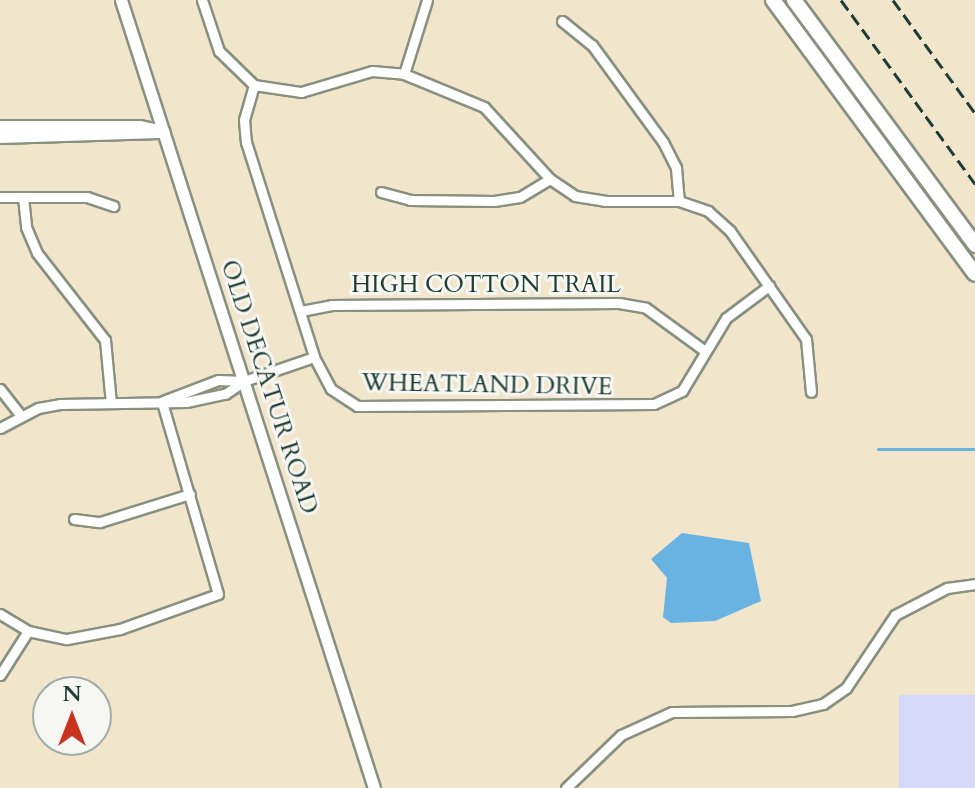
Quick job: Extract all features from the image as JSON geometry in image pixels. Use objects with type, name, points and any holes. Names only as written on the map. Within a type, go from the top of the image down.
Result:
[{"type":"main road","points":[[773,0],[975,274]]},
{"type":"main road","points":[[794,0],[975,245]]},
{"type":"street","name":"OLD DECATUR ROAD","points":[[121,0],[374,788]]},
{"type":"street","points":[[202,0],[219,51],[254,85],[301,92],[372,71],[404,74],[484,107],[550,179],[589,200],[679,201],[720,219],[806,339],[811,392]]},
{"type":"street","points":[[404,74],[427,0]]},
{"type":"street","points":[[562,21],[592,45],[663,142],[676,168],[679,201]]},
{"type":"street","name":"WHEATLAND DRIVE","points":[[254,85],[244,120],[246,142],[314,357],[337,396],[371,408],[640,406],[682,391],[726,318],[769,286]]},
{"type":"street","points":[[0,126],[139,126],[163,131]]},
{"type":"street","points":[[0,137],[137,136],[163,131]]},
{"type":"street","points":[[381,192],[410,200],[494,201],[520,197],[550,179]]},
{"type":"street","points":[[0,197],[87,197],[113,206]]},
{"type":"street","points":[[23,197],[26,227],[37,253],[105,340],[111,403]]},
{"type":"street","name":"HIGH COTTON TRAIL","points":[[301,311],[331,305],[619,303],[646,308],[705,351]]},
{"type":"street","points":[[0,428],[21,416],[60,404],[162,402],[218,380],[244,381],[314,357]]},
{"type":"street","points":[[0,389],[21,416]]},
{"type":"street","points":[[0,614],[28,631],[67,639],[92,637],[218,594],[162,402]]},
{"type":"street","points":[[74,519],[100,522],[190,494]]},
{"type":"street","points":[[566,788],[621,735],[672,712],[792,711],[823,704],[846,688],[895,615],[947,588],[975,584]]},
{"type":"street","points":[[0,675],[28,631]]},
{"type":"shaded area","points":[[899,695],[975,695],[975,788],[899,788]]},
{"type":"water","points":[[682,533],[749,543],[761,601],[715,621],[671,623],[663,617],[667,578],[651,559]]},
{"type":"waterway","points":[[878,449],[975,449]]},
{"type":"railway","points":[[841,0],[975,184]]},
{"type":"railway","points":[[893,0],[975,113]]}]
